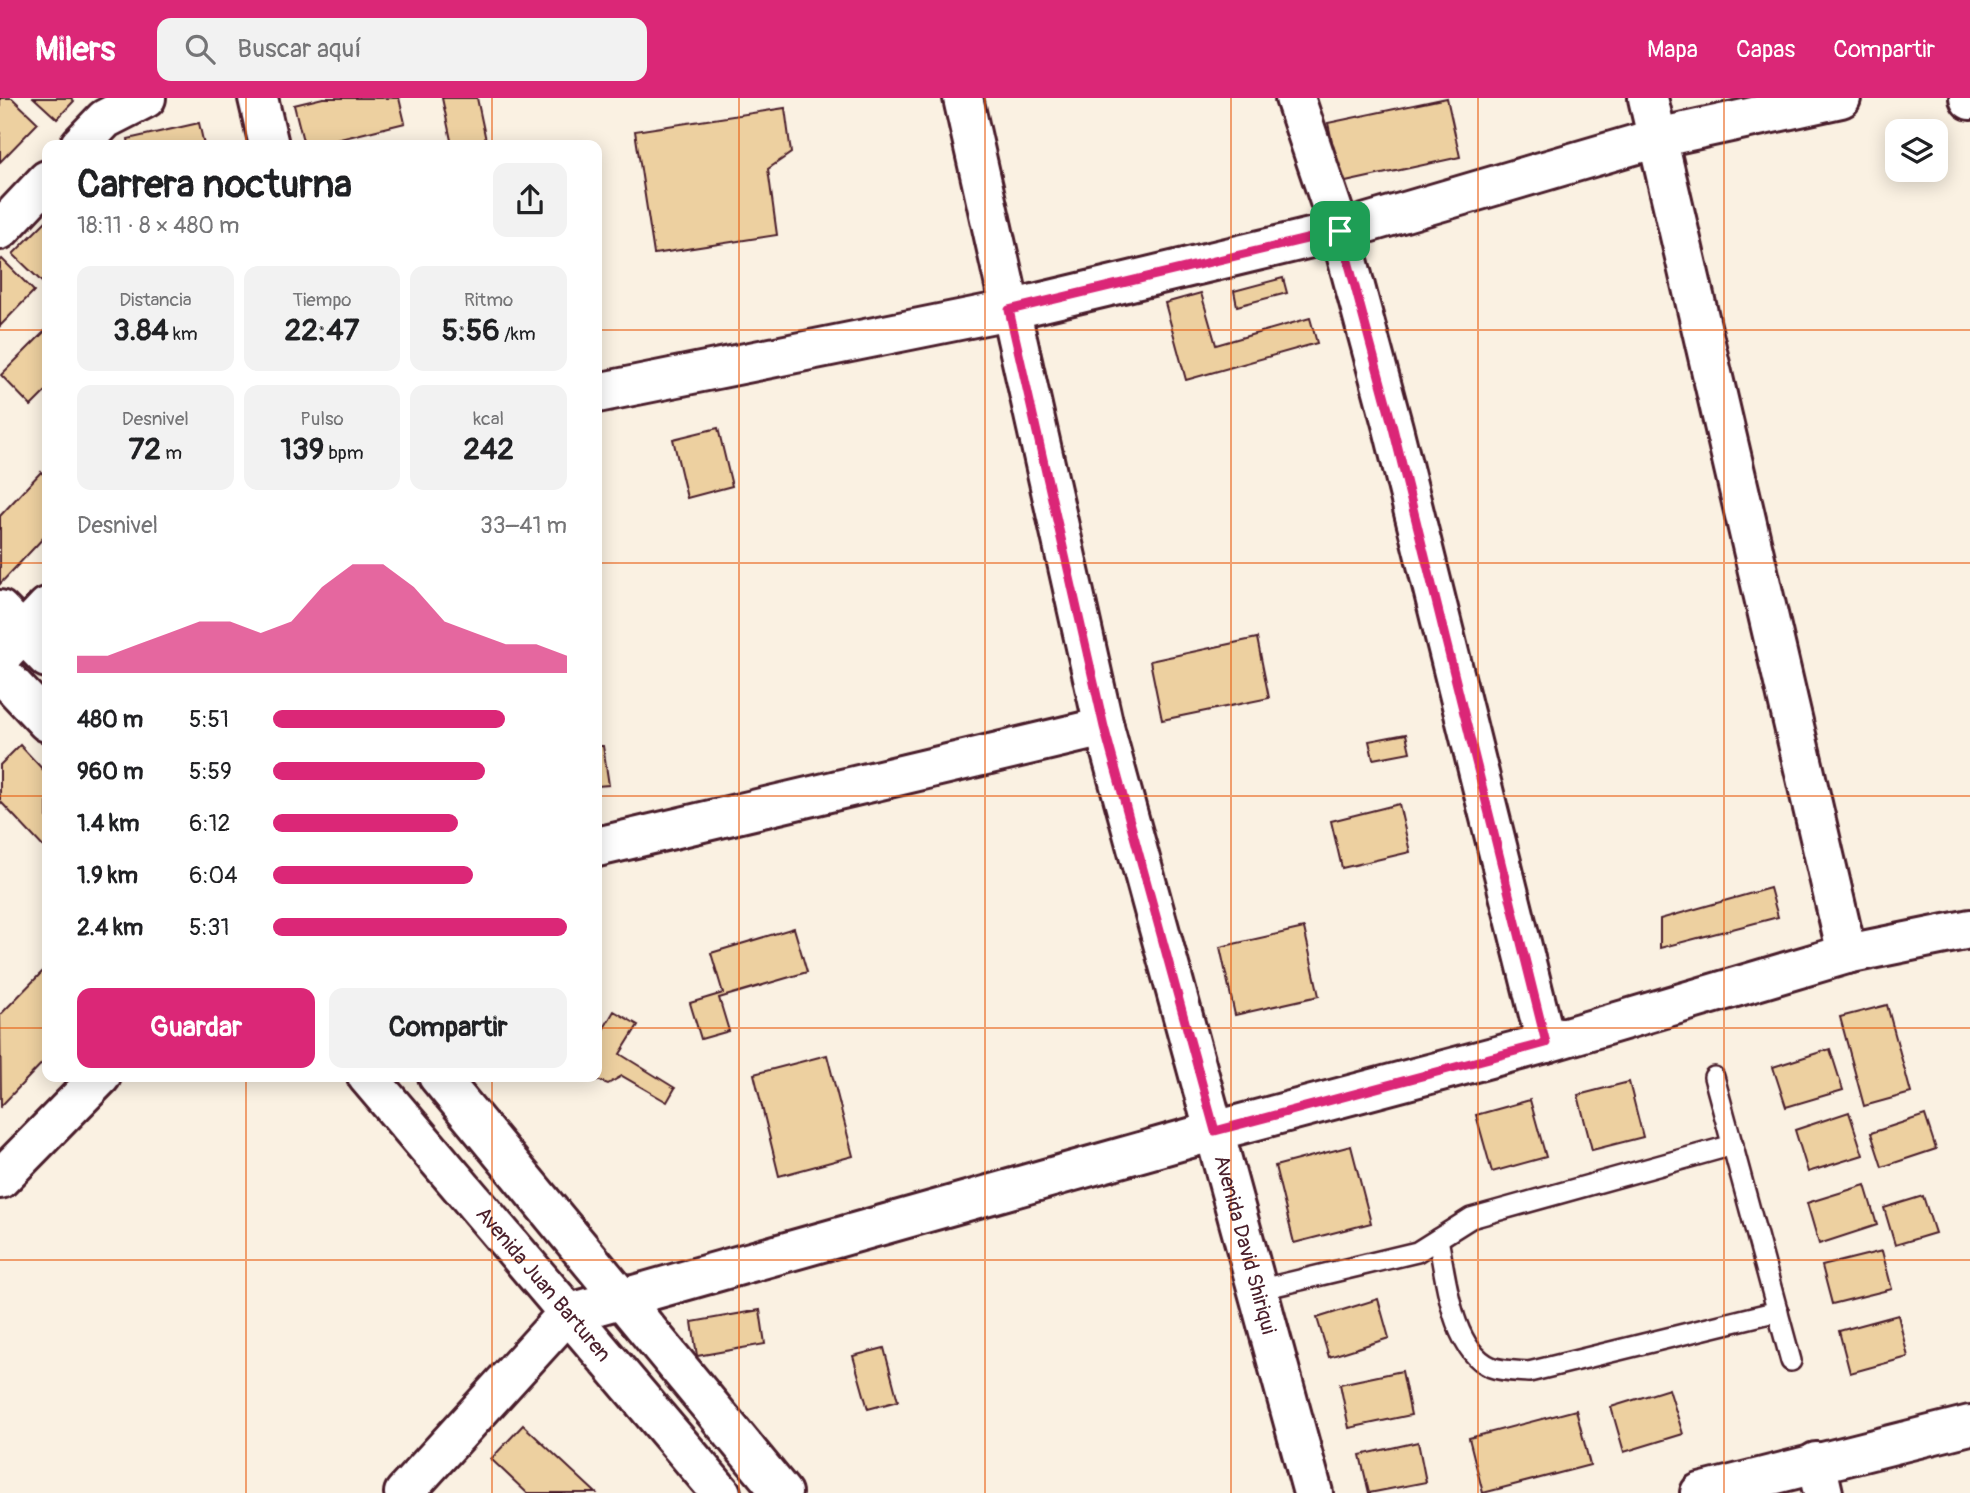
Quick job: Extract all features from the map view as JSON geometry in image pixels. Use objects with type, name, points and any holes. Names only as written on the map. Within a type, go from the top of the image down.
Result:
[{"type":"street","points":[[85,140],[105,119],[146,98]]},
{"type":"street","points":[[258,98],[268,140]]},
{"type":"street","name":"Avenida David Shiriqui","points":[[963,98],[1104,727],[1313,1493]]},
{"type":"street","points":[[1295,98],[1340,231],[1393,428],[1546,1043]]},
{"type":"street","points":[[1648,98],[1847,954]]},
{"type":"street","points":[[602,392],[1009,310],[1340,231],[1657,138],[1841,98]]},
{"type":"street","points":[[0,230],[42,185]]},
{"type":"street","points":[[0,672],[42,717]]},
{"type":"street","points":[[602,846],[1104,727]]},
{"type":"street","points":[[406,1492],[567,1314],[1215,1131],[1546,1043],[1847,954],[1970,929]]},
{"type":"street","points":[[0,1179],[95,1082]]},
{"type":"street","name":"Avenida Juan Barturen","points":[[372,1082],[720,1493]]},
{"type":"street","points":[[443,1082],[782,1493]]},
{"type":"street","points":[[1700,1493],[1820,1478],[1970,1425]]},
{"type":"lane","points":[[1714,1077],[1791,1362]]},
{"type":"lane","points":[[1258,1290],[1417,1252],[1471,1218],[1732,1144]]},
{"type":"lane","points":[[1438,1239],[1458,1331],[1468,1349],[1491,1367],[1529,1372],[1778,1311]]},
{"type":"building","points":[[0,98],[12,98],[38,123],[0,162]]},
{"type":"building","points":[[34,98],[71,98],[74,101],[57,119]]},
{"type":"building","points":[[323,98],[399,98],[405,123],[336,140],[303,140],[294,105]]},
{"type":"building","points":[[442,98],[477,98],[486,140],[451,140]]},
{"type":"building","points":[[1447,98],[1460,157],[1341,183],[1328,123]]},
{"type":"building","points":[[785,108],[791,153],[768,169],[777,235],[654,254],[635,131]]},
{"type":"building","points":[[199,123],[203,140],[128,140]]},
{"type":"building","points":[[42,225],[42,282],[13,254]]},
{"type":"building","points":[[2,259],[34,291],[0,326],[0,261]]},
{"type":"building","points":[[1283,278],[1287,293],[1237,306],[1234,291]]},
{"type":"building","points":[[1201,293],[1216,345],[1310,318],[1317,343],[1186,380],[1165,303]]},
{"type":"building","points":[[42,334],[42,395],[31,406],[1,375]]},
{"type":"building","points":[[718,428],[732,486],[687,498],[673,439]]},
{"type":"building","points":[[41,472],[42,539],[0,584],[0,516]]},
{"type":"building","points":[[1257,638],[1269,698],[1162,720],[1150,661]]},
{"type":"building","points":[[1406,734],[1410,752],[1373,759],[1369,741]]},
{"type":"building","points":[[20,745],[42,769],[42,846],[0,801],[0,765]]},
{"type":"building","points":[[602,746],[603,746],[609,785],[602,786]]},
{"type":"building","points":[[1399,804],[1410,852],[1342,868],[1331,821]]},
{"type":"building","points":[[1770,888],[1778,917],[1660,948],[1660,919]]},
{"type":"building","points":[[794,928],[807,972],[719,998],[729,1031],[701,1039],[690,1003],[723,993],[711,953]]},
{"type":"building","points":[[1304,928],[1319,996],[1235,1015],[1220,947]]},
{"type":"building","points":[[42,972],[42,1063],[1,1106],[0,1015]]},
{"type":"building","points":[[1887,1005],[1911,1093],[1864,1106],[1840,1017]]},
{"type":"building","points":[[614,1011],[638,1025],[620,1054],[675,1088],[667,1102],[622,1076],[608,1084],[602,1082],[602,1031]]},
{"type":"building","points":[[1830,1049],[1843,1090],[1786,1107],[1773,1067]]},
{"type":"building","points":[[827,1055],[853,1156],[779,1176],[754,1074]]},
{"type":"building","points":[[1629,1082],[1643,1137],[1592,1150],[1578,1095]]},
{"type":"building","points":[[1530,1100],[1546,1157],[1492,1172],[1476,1115]]},
{"type":"building","points":[[1849,1112],[1863,1155],[1808,1172],[1795,1130]]},
{"type":"building","points":[[1925,1115],[1936,1149],[1882,1167],[1871,1133]]},
{"type":"building","points":[[1351,1146],[1371,1223],[1294,1243],[1275,1166]]},
{"type":"building","points":[[1865,1185],[1877,1225],[1819,1244],[1807,1203]]},
{"type":"building","points":[[1923,1196],[1935,1233],[1895,1245],[1884,1208]]},
{"type":"building","points":[[1882,1251],[1892,1289],[1832,1304],[1822,1266]]},
{"type":"building","points":[[1378,1299],[1389,1338],[1329,1357],[1317,1318]]},
{"type":"building","points":[[760,1310],[765,1344],[697,1356],[692,1322]]},
{"type":"building","points":[[1898,1315],[1908,1357],[1850,1373],[1839,1331]]},
{"type":"building","points":[[884,1348],[898,1401],[868,1409],[853,1356]]},
{"type":"building","points":[[1402,1371],[1411,1415],[1349,1428],[1340,1384]]},
{"type":"building","points":[[1669,1389],[1683,1434],[1624,1452],[1611,1407]]},
{"type":"building","points":[[1576,1410],[1590,1465],[1483,1493],[1469,1438]]},
{"type":"building","points":[[523,1425],[596,1493],[527,1493],[491,1459]]},
{"type":"building","points":[[1418,1442],[1426,1482],[1369,1493],[1360,1455]]},
{"type":"route","points":[[1340,231],[1393,428],[1546,1043],[1215,1131],[1104,727],[1009,310],[1340,231]]}]
